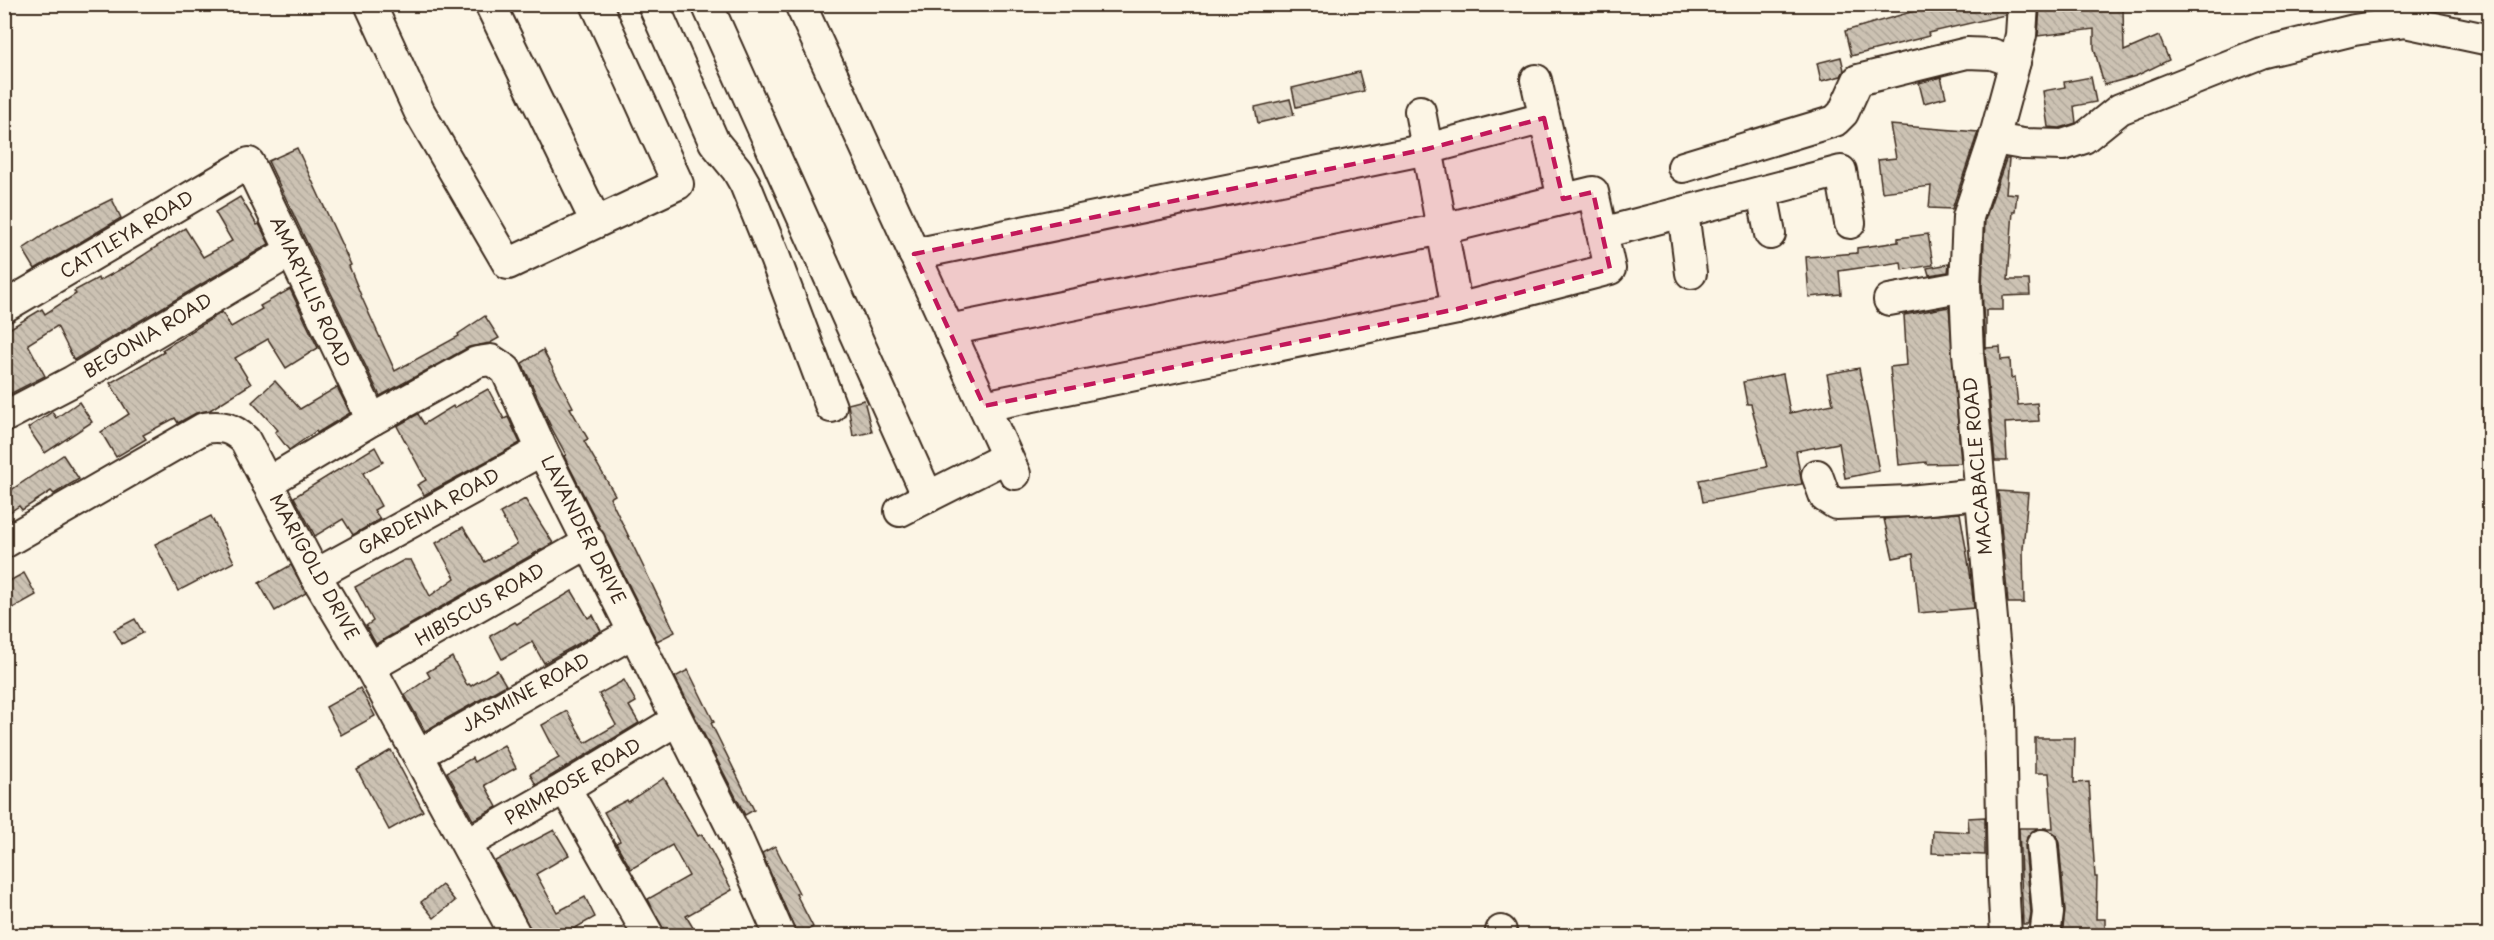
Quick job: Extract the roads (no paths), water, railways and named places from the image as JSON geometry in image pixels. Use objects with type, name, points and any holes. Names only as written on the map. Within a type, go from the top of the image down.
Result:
[{"type":"street","points":[[370,4],[418,111],[508,264],[678,184],[596,4]]},
{"type":"street","points":[[490,4],[596,222]]},
{"type":"street","points":[[653,4],[714,142],[737,170],[745,184],[776,258],[831,406]]},
{"type":"street","points":[[800,4],[1011,465],[928,497],[900,511]]},
{"type":"street","name":"MACABACLE ROAD","points":[[2006,936],[2000,708],[1968,353],[1965,286],[1968,217],[1994,139],[2015,62],[2021,35],[2023,4]]},
{"type":"street","points":[[698,5],[928,497]]},
{"type":"street","points":[[1994,139],[2023,144],[2063,146],[2084,138],[2120,109],[2261,53],[2354,30],[2404,22],[2490,40]]},
{"type":"street","points":[[1683,166],[1835,121],[1843,112],[1858,80],[1966,53],[1992,54],[2015,62]]},
{"type":"street","points":[[1536,80],[1563,199]]},
{"type":"street","points":[[1420,111],[1457,309]]},
{"type":"street","points":[[914,254],[1427,149],[1544,118]]},
{"type":"street","name":"AMARYLLIS ROAD","points":[[249,163],[372,420]]},
{"type":"street","name":"CATTLEYA ROAD","points":[[4,307],[249,163]]},
{"type":"street","points":[[1602,233],[1841,171],[1850,223]]},
{"type":"street","points":[[949,330],[1442,230],[1593,192],[1611,269],[1457,309],[984,406]]},
{"type":"street","points":[[1762,192],[1770,234]]},
{"type":"street","points":[[1683,212],[1691,273]]},
{"type":"street","name":"BEGONIA ROAD","points":[[4,417],[73,381],[291,251]]},
{"type":"street","points":[[1889,300],[1965,286]]},
{"type":"street","name":"LAVANDER DRIVE","points":[[267,483],[372,420],[477,362],[491,360],[506,370],[542,450],[736,836],[780,936]]},
{"type":"street","name":"MARIGOLD DRIVE","points":[[4,543],[204,428],[220,426],[234,429],[245,440],[315,575],[370,667],[468,843],[516,936]]},
{"type":"street","name":"GARDENIA ROAD","points":[[315,575],[542,450]]},
{"type":"street","points":[[1817,475],[1825,497],[1836,504],[1909,501],[1980,494]]},
{"type":"street","name":"HIBISCUS ROAD","points":[[370,667],[590,542]]},
{"type":"street","name":"JASMINE ROAD","points":[[418,755],[634,632]]},
{"type":"street","name":"PRIMROSE ROAD","points":[[468,843],[677,720]]},
{"type":"street","points":[[565,788],[649,936]]},
{"type":"street","points":[[2042,845],[2048,913],[2046,936]]}]
